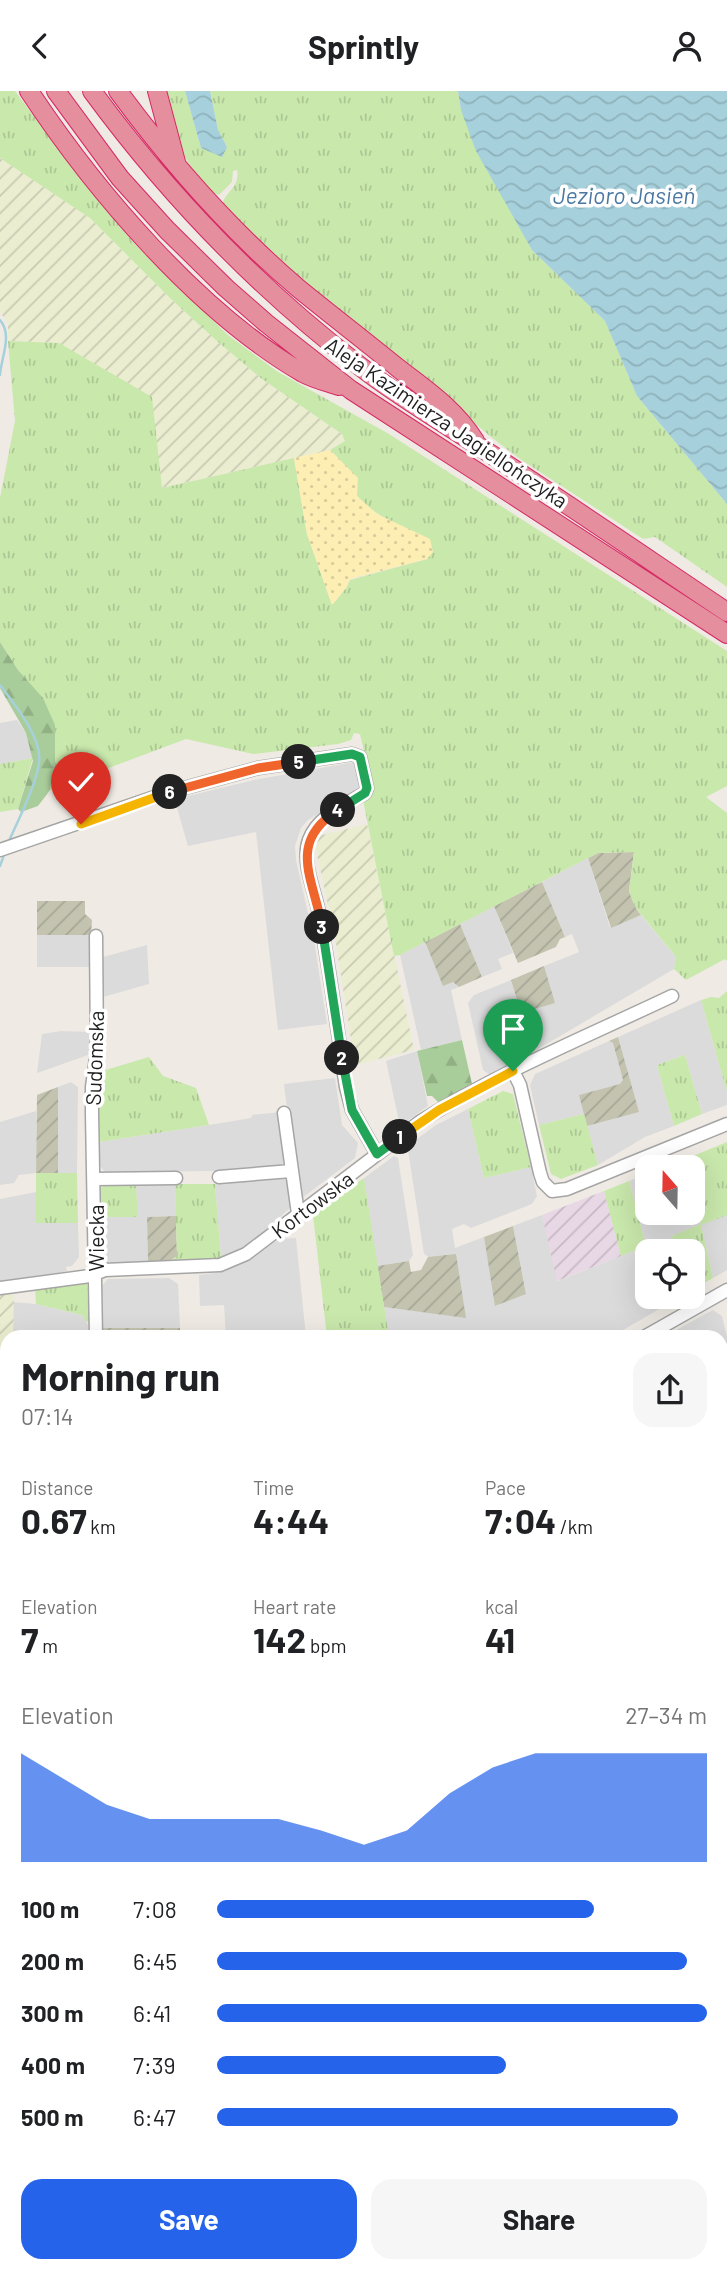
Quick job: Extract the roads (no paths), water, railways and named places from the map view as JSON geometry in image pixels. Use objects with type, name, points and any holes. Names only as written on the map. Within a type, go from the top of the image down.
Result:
[{"type":"highway","points":[[29,91],[59,137],[109,198],[181,276],[267,349],[306,374],[352,390]]},
{"type":"highway","name":"Aleja Kazimierza Jagiellończyka","points":[[56,91],[120,178],[167,230],[256,314],[352,390],[727,634]]},
{"type":"highway","name":"Aleja Kazimierza Jagiellończyka","points":[[92,91],[158,177],[215,240],[362,368],[727,612]]},
{"type":"highway","points":[[118,91],[162,150],[222,216],[297,286],[436,397],[462,421],[477,444]]},
{"type":"highway","points":[[157,91],[177,166]]},
{"type":"street","points":[[0,850],[166,793],[258,768],[352,754],[360,757],[367,788],[365,793],[322,820],[309,838],[307,848],[346,1087],[352,1110],[377,1154]]},
{"type":"street","name":"Sudomska","points":[[94,1179],[92,1087],[97,1051],[96,936]]},
{"type":"street","name":"Kortowska","points":[[0,1288],[95,1274],[105,1270],[220,1265],[246,1254],[439,1110],[513,1071],[671,996]]},
{"type":"street","points":[[513,1071],[520,1085],[540,1173],[543,1182],[552,1191],[566,1189],[727,1124]]},
{"type":"street","points":[[284,1112],[298,1214]]},
{"type":"street","points":[[219,1177],[292,1171]]},
{"type":"street","name":"Wiecka","points":[[96,1330],[94,1179],[176,1178]]},
{"type":"street","points":[[656,1330],[727,1290]]},
{"type":"water","points":[[185,91],[210,91],[218,130],[227,147],[222,157],[201,148]]},
{"type":"water","name":"Jezioro Jasień","points":[[458,91],[727,91],[727,504],[637,396],[605,321],[532,250],[476,151],[461,110]]},
{"type":"waterway","points":[[0,320],[6,333],[0,375]]},
{"type":"waterway","points":[[0,685],[20,711],[37,743],[39,753],[34,783],[9,841]]},
{"type":"waterway","points":[[0,866],[4,855]]}]
